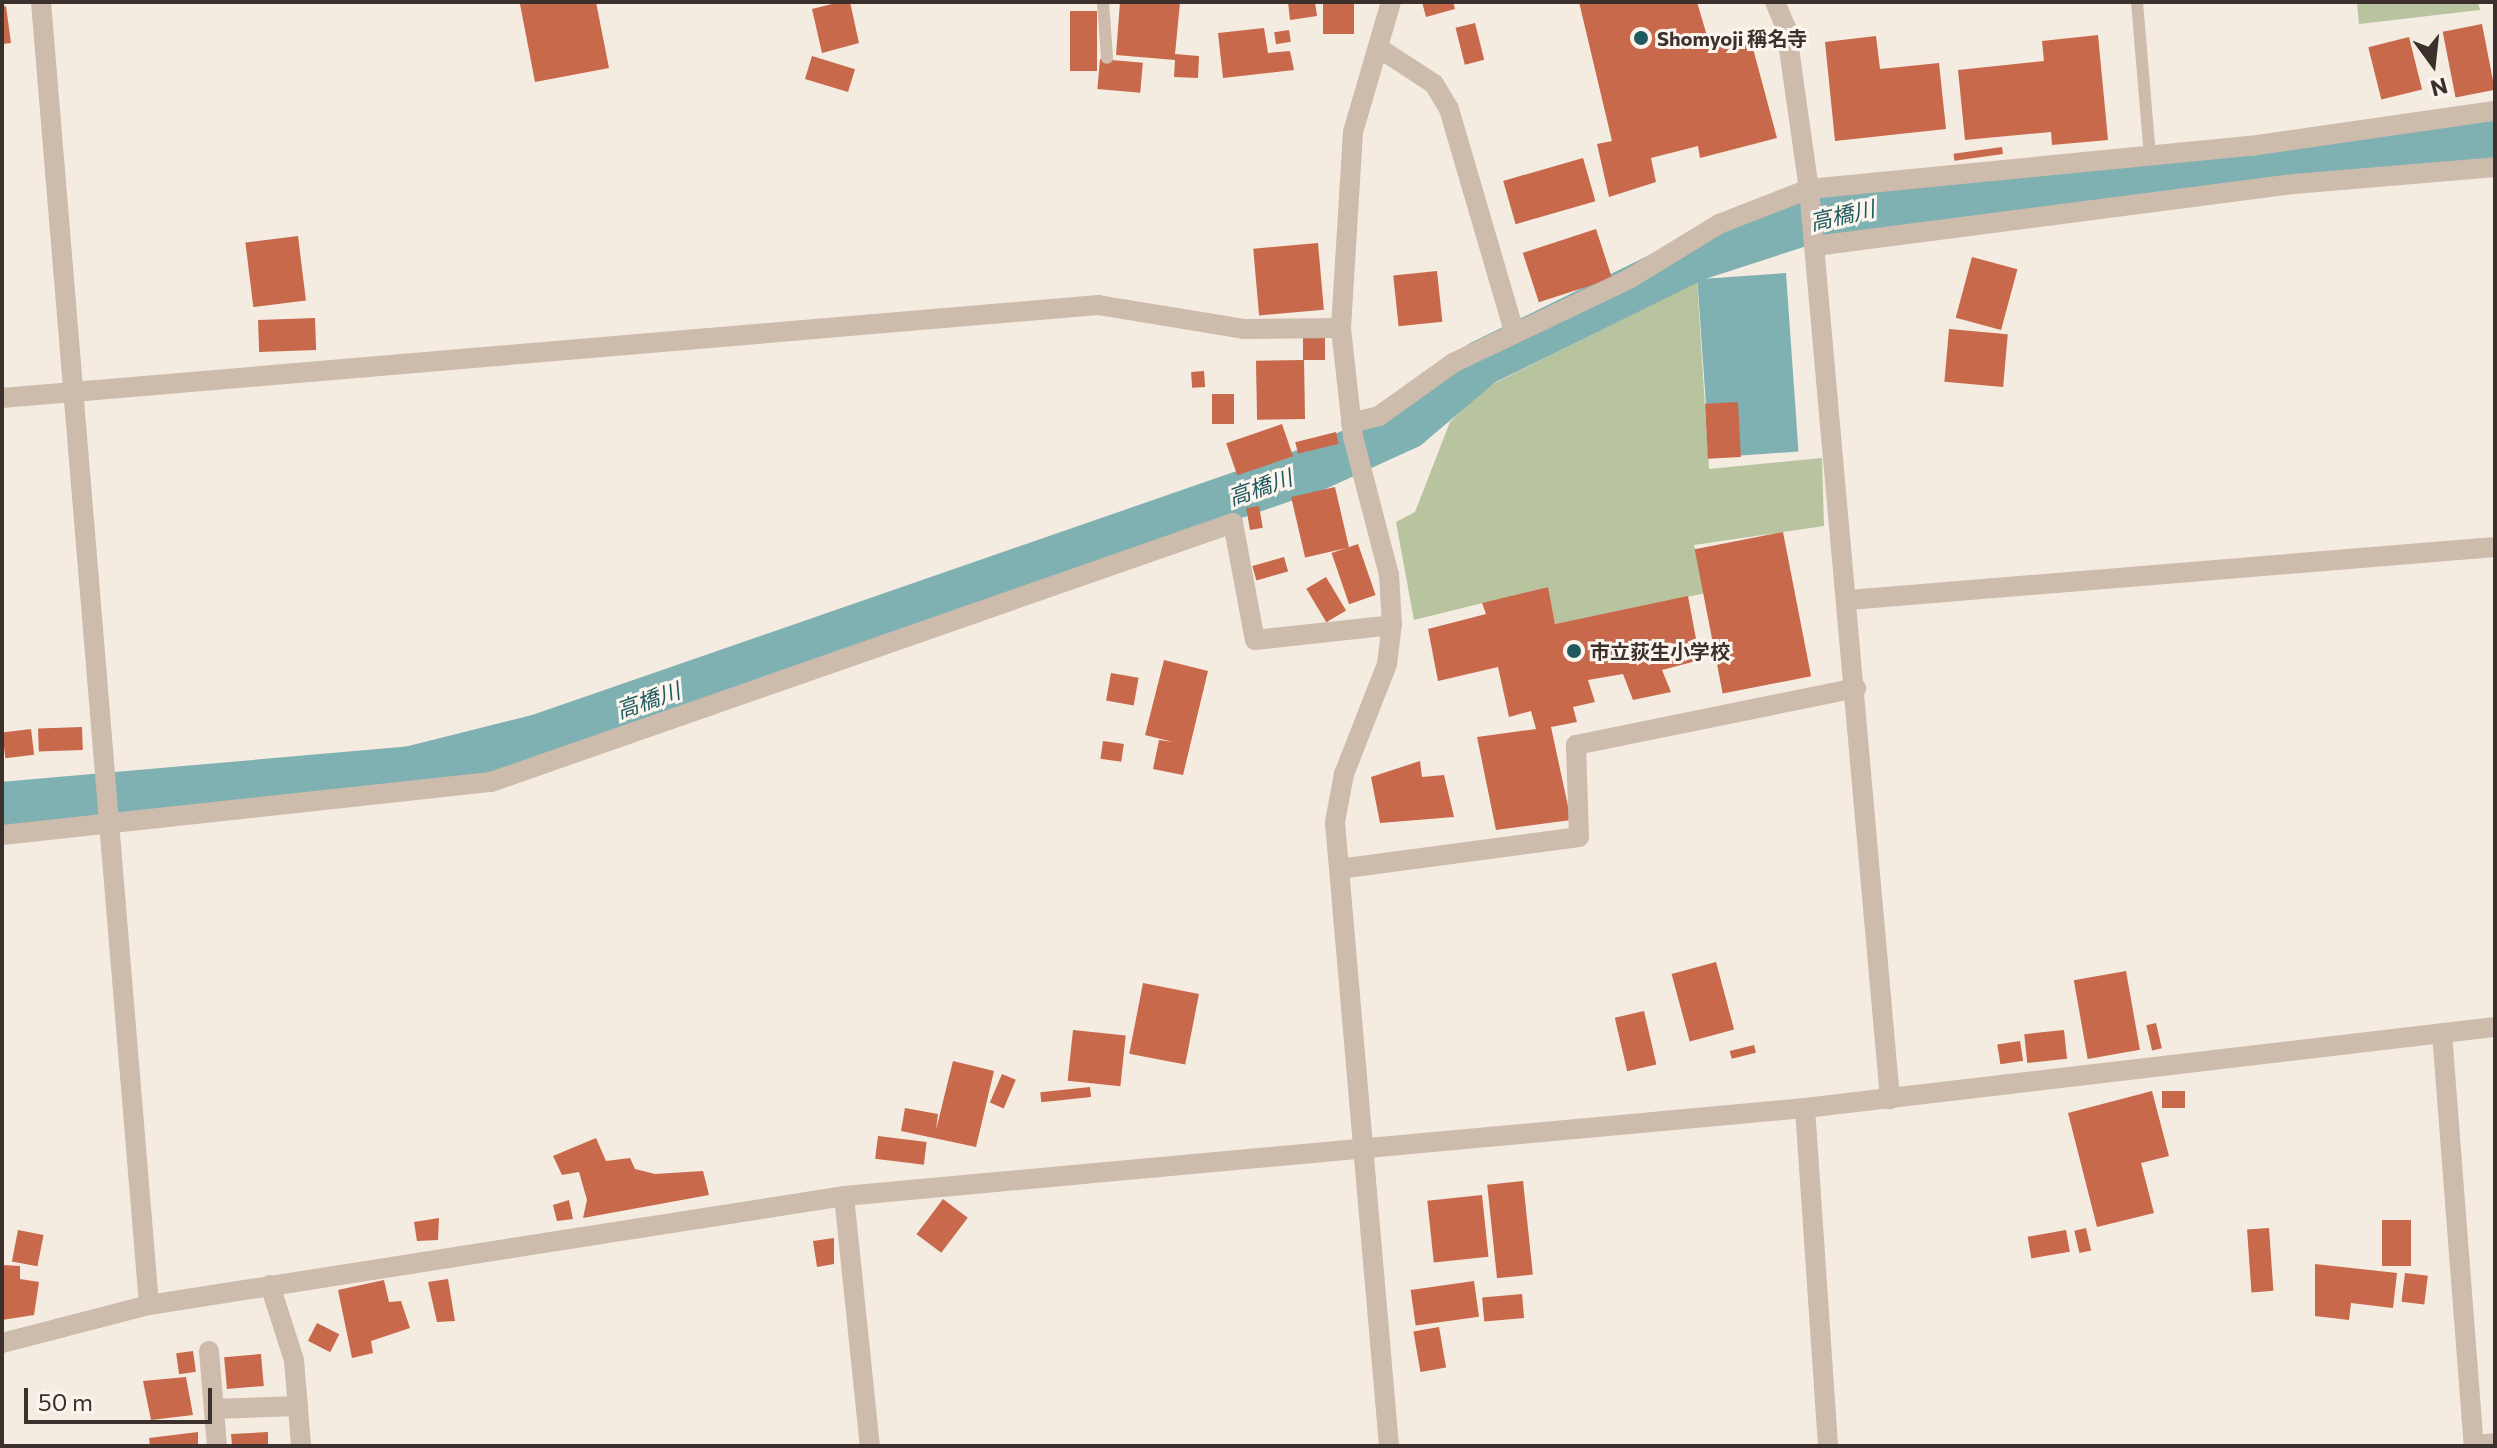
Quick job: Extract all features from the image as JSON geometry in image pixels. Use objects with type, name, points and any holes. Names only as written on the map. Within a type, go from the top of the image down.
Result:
[{"type":"street","points":[[41,2],[149,1305]]},
{"type":"street","points":[[1389,1446],[1335,822],[1344,774],[1387,664],[1392,625],[1393,594],[1351,423],[1341,328],[1346,179],[1353,132],[1382,50],[1391,2]]},
{"type":"street","points":[[1775,2],[1786,28],[1815,246],[1849,600],[1890,1099]]},
{"type":"street","points":[[1382,50],[1434,84],[1449,109],[1514,331]]},
{"type":"street","points":[[1351,423],[1379,416],[1514,331],[1629,279],[1719,224],[1809,189],[2150,156],[2495,111]]},
{"type":"street","points":[[1815,246],[2294,184],[2495,167]]},
{"type":"street","points":[[2,398],[1098,305],[1245,329],[1341,328]]},
{"type":"street","points":[[2,835],[109,828],[491,782],[1233,523],[1255,640],[1392,625]]},
{"type":"street","points":[[1849,600],[2495,547]]},
{"type":"street","points":[[1339,869],[1579,837],[1576,745],[1856,688]]},
{"type":"street","points":[[2,1343],[149,1305],[844,1196],[1805,1108],[2495,1027]]},
{"type":"street","points":[[2442,1033],[2474,1445],[2495,1443]]},
{"type":"street","points":[[1805,1108],[1828,1446]]},
{"type":"street","points":[[844,1196],[870,1446]]},
{"type":"street","points":[[270,1285],[294,1360],[301,1446]]},
{"type":"street","points":[[209,1351],[217,1446]]},
{"type":"street","points":[[214,1409],[298,1406]]},
{"type":"lane","points":[[1103,2],[1107,58]]},
{"type":"lane","points":[[2137,2],[2150,156]]},
{"type":"green space","points":[[2357,2],[2478,2],[2480,10],[2359,24]]},
{"type":"green space","points":[[1697,281],[1709,469],[1822,458],[1824,526],[1694,545],[1706,593],[1555,624],[1547,587],[1414,620],[1396,522],[1415,512],[1450,422],[1481,390]]},
{"type":"water","points":[[1786,273],[1798,452],[1710,458],[1697,279]]},
{"type":"building","points":[[596,2],[609,68],[535,82],[520,4]]},
{"type":"building","points":[[850,2],[859,43],[822,53],[812,9]]},
{"type":"building","points":[[1120,2],[1180,3],[1175,54],[1199,56],[1198,78],[1174,77],[1175,60],[1116,55]]},
{"type":"building","points":[[1288,2],[1315,2],[1317,16],[1290,20]]},
{"type":"building","points":[[1323,2],[1354,2],[1354,34],[1323,34]]},
{"type":"building","points":[[1422,2],[1453,2],[1455,9],[1426,17]]},
{"type":"building","points":[[1579,2],[1697,2],[1710,46],[1751,41],[1777,138],[1700,158],[1698,146],[1651,158],[1656,182],[1609,197],[1597,144],[1612,141]]},
{"type":"building","points":[[6,6],[11,43],[2,44],[2,7]]},
{"type":"building","points":[[1070,11],[1097,11],[1097,71],[1070,71]]},
{"type":"building","points":[[1475,23],[1484,60],[1465,65],[1456,28]]},
{"type":"building","points":[[2482,24],[2495,90],[2456,97],[2443,32]]},
{"type":"building","points":[[1264,28],[1268,53],[1290,51],[1294,70],[1223,78],[1218,33]]},
{"type":"building","points":[[1289,30],[1291,42],[1276,44],[1274,32]]},
{"type":"building","points":[[2098,35],[2108,140],[2052,145],[2051,132],[1965,140],[1958,70],[2044,61],[2042,41]]},
{"type":"building","points":[[1876,36],[1880,69],[1939,63],[1946,129],[1835,141],[1825,42]]},
{"type":"building","points":[[2409,37],[2422,89],[2381,100],[2368,47]]},
{"type":"building","points":[[812,56],[855,69],[848,92],[805,79]]},
{"type":"building","points":[[1100,59],[1143,63],[1140,93],[1097,89]]},
{"type":"building","points":[[2002,147],[2003,154],[1954,161],[1953,154]]},
{"type":"building","points":[[1583,158],[1595,201],[1516,224],[1503,181]]},
{"type":"building","points":[[1596,229],[1612,278],[1539,302],[1523,253]]},
{"type":"building","points":[[298,236],[306,301],[253,307],[245,242]]},
{"type":"building","points":[[1318,243],[1324,310],[1259,315],[1253,249]]},
{"type":"building","points":[[1972,257],[2017,269],[2001,330],[1956,318]]},
{"type":"building","points":[[1437,271],[1442,322],[1399,326],[1393,276]]},
{"type":"building","points":[[315,318],[316,350],[259,352],[258,320]]},
{"type":"building","points":[[1949,329],[2008,334],[2003,387],[1944,382]]},
{"type":"building","points":[[1303,337],[1325,337],[1325,360],[1303,360]]},
{"type":"building","points":[[1304,360],[1305,419],[1257,420],[1256,361]]},
{"type":"building","points":[[1204,371],[1205,387],[1192,388],[1191,372]]},
{"type":"building","points":[[1212,394],[1234,394],[1234,424],[1212,424]]},
{"type":"building","points":[[1738,402],[1741,457],[1708,459],[1705,404]]},
{"type":"building","points":[[1282,424],[1293,456],[1237,475],[1226,443]]},
{"type":"building","points":[[1336,432],[1339,444],[1298,454],[1295,442]]},
{"type":"building","points":[[1335,487],[1349,547],[1305,558],[1291,497]]},
{"type":"building","points":[[1259,506],[1263,528],[1250,530],[1246,508]]},
{"type":"building","points":[[1783,532],[1811,676],[1723,693],[1695,549]]},
{"type":"building","points":[[1358,544],[1376,595],[1349,604],[1332,553]]},
{"type":"building","points":[[1284,557],[1288,571],[1256,581],[1252,566]]},
{"type":"building","points":[[1326,577],[1346,610],[1326,622],[1306,589]]},
{"type":"building","points":[[1548,587],[1555,624],[1688,596],[1700,660],[1662,670],[1671,692],[1633,700],[1623,674],[1588,680],[1595,702],[1573,707],[1577,722],[1551,727],[1571,820],[1496,830],[1477,737],[1536,729],[1531,711],[1509,717],[1498,667],[1438,681],[1428,629],[1486,614],[1482,603]]},
{"type":"building","points":[[1164,660],[1208,671],[1183,775],[1153,769],[1159,740],[1173,742],[1145,735]]},
{"type":"building","points":[[1111,673],[1139,678],[1134,705],[1106,701]]},
{"type":"building","points":[[82,727],[83,750],[39,752],[38,729]]},
{"type":"building","points":[[31,729],[34,755],[5,758],[2,733]]},
{"type":"building","points":[[1103,741],[1124,744],[1121,762],[1100,759]]},
{"type":"building","points":[[1420,761],[1422,777],[1444,775],[1454,817],[1380,823],[1371,777]]},
{"type":"building","points":[[1716,962],[1734,1030],[1690,1042],[1672,974]]},
{"type":"building","points":[[2126,971],[2140,1050],[2088,1059],[2074,980]]},
{"type":"building","points":[[1143,983],[1199,994],[1185,1065],[1129,1054]]},
{"type":"building","points":[[1644,1011],[1656,1065],[1627,1071],[1615,1018]]},
{"type":"building","points":[[2156,1023],[2162,1048],[2152,1051],[2146,1025]]},
{"type":"building","points":[[1073,1030],[1126,1036],[1120,1086],[1068,1081]]},
{"type":"building","points":[[2064,1030],[2067,1059],[2027,1063],[2024,1034]]},
{"type":"building","points":[[2020,1041],[2023,1061],[2000,1064],[1997,1045]]},
{"type":"building","points":[[1754,1045],[1756,1053],[1732,1059],[1730,1051]]},
{"type":"building","points":[[953,1061],[994,1071],[976,1147],[901,1131],[905,1108],[938,1114],[936,1130]]},
{"type":"building","points":[[1002,1074],[1016,1080],[1004,1108],[990,1103]]},
{"type":"building","points":[[1090,1087],[1091,1097],[1041,1102],[1040,1092]]},
{"type":"building","points":[[2152,1091],[2169,1156],[2141,1163],[2154,1213],[2097,1227],[2068,1113]]},
{"type":"building","points":[[2162,1091],[2185,1091],[2185,1108],[2162,1108]]},
{"type":"building","points":[[878,1136],[927,1142],[924,1165],[875,1159]]},
{"type":"building","points":[[596,1138],[606,1161],[630,1158],[635,1169],[655,1174],[703,1171],[709,1195],[583,1218],[587,1200],[579,1172],[562,1175],[553,1156]]},
{"type":"building","points":[[1523,1181],[1533,1274],[1497,1278],[1487,1185]]},
{"type":"building","points":[[1482,1195],[1488,1257],[1434,1262],[1427,1201]]},
{"type":"building","points":[[943,1199],[968,1218],[941,1253],[917,1234]]},
{"type":"building","points":[[569,1200],[573,1219],[557,1221],[553,1205]]},
{"type":"building","points":[[439,1218],[438,1240],[417,1241],[414,1222]]},
{"type":"building","points":[[2382,1220],[2411,1220],[2411,1266],[2382,1266]]},
{"type":"building","points":[[2086,1228],[2091,1250],[2079,1253],[2074,1231]]},
{"type":"building","points":[[2269,1228],[2273,1291],[2251,1292],[2247,1230]]},
{"type":"building","points":[[18,1230],[44,1235],[37,1266],[12,1261]]},
{"type":"building","points":[[2066,1230],[2070,1252],[2031,1258],[2028,1237]]},
{"type":"building","points":[[834,1238],[834,1264],[817,1267],[813,1241]]},
{"type":"building","points":[[2315,1264],[2397,1273],[2393,1308],[2351,1303],[2349,1320],[2315,1316]]},
{"type":"building","points":[[2,1265],[20,1266],[20,1279],[39,1282],[34,1315],[2,1320]]},
{"type":"building","points":[[2405,1273],[2428,1276],[2424,1305],[2401,1302]]},
{"type":"building","points":[[448,1279],[455,1321],[437,1322],[428,1282]]},
{"type":"building","points":[[384,1280],[389,1302],[401,1301],[410,1328],[371,1341],[373,1353],[352,1358],[338,1290]]},
{"type":"building","points":[[1474,1281],[1479,1317],[1416,1326],[1411,1290]]},
{"type":"building","points":[[1522,1294],[1524,1318],[1484,1321],[1482,1297]]},
{"type":"building","points":[[317,1323],[339,1334],[330,1352],[308,1341]]},
{"type":"building","points":[[1439,1327],[1446,1367],[1421,1372],[1413,1332]]},
{"type":"building","points":[[193,1351],[196,1372],[179,1374],[176,1353]]},
{"type":"building","points":[[261,1354],[264,1386],[227,1389],[224,1357]]},
{"type":"building","points":[[186,1377],[193,1415],[151,1420],[143,1381]]},
{"type":"building","points":[[198,1432],[198,1446],[150,1446],[149,1438]]},
{"type":"building","points":[[268,1432],[268,1446],[232,1446],[231,1434]]},
{"type":"waterway","name":"高橋川","points":[[2,805],[411,769],[539,737],[1316,468],[1408,426],[1482,363],[1695,258],[1847,209],[2495,139]]},
{"type":"place","name":"Shomyoji 稱名寺","points":[[1641,38]]},
{"type":"place","name":"市立荻生小学校","points":[[1574,651]]}]
